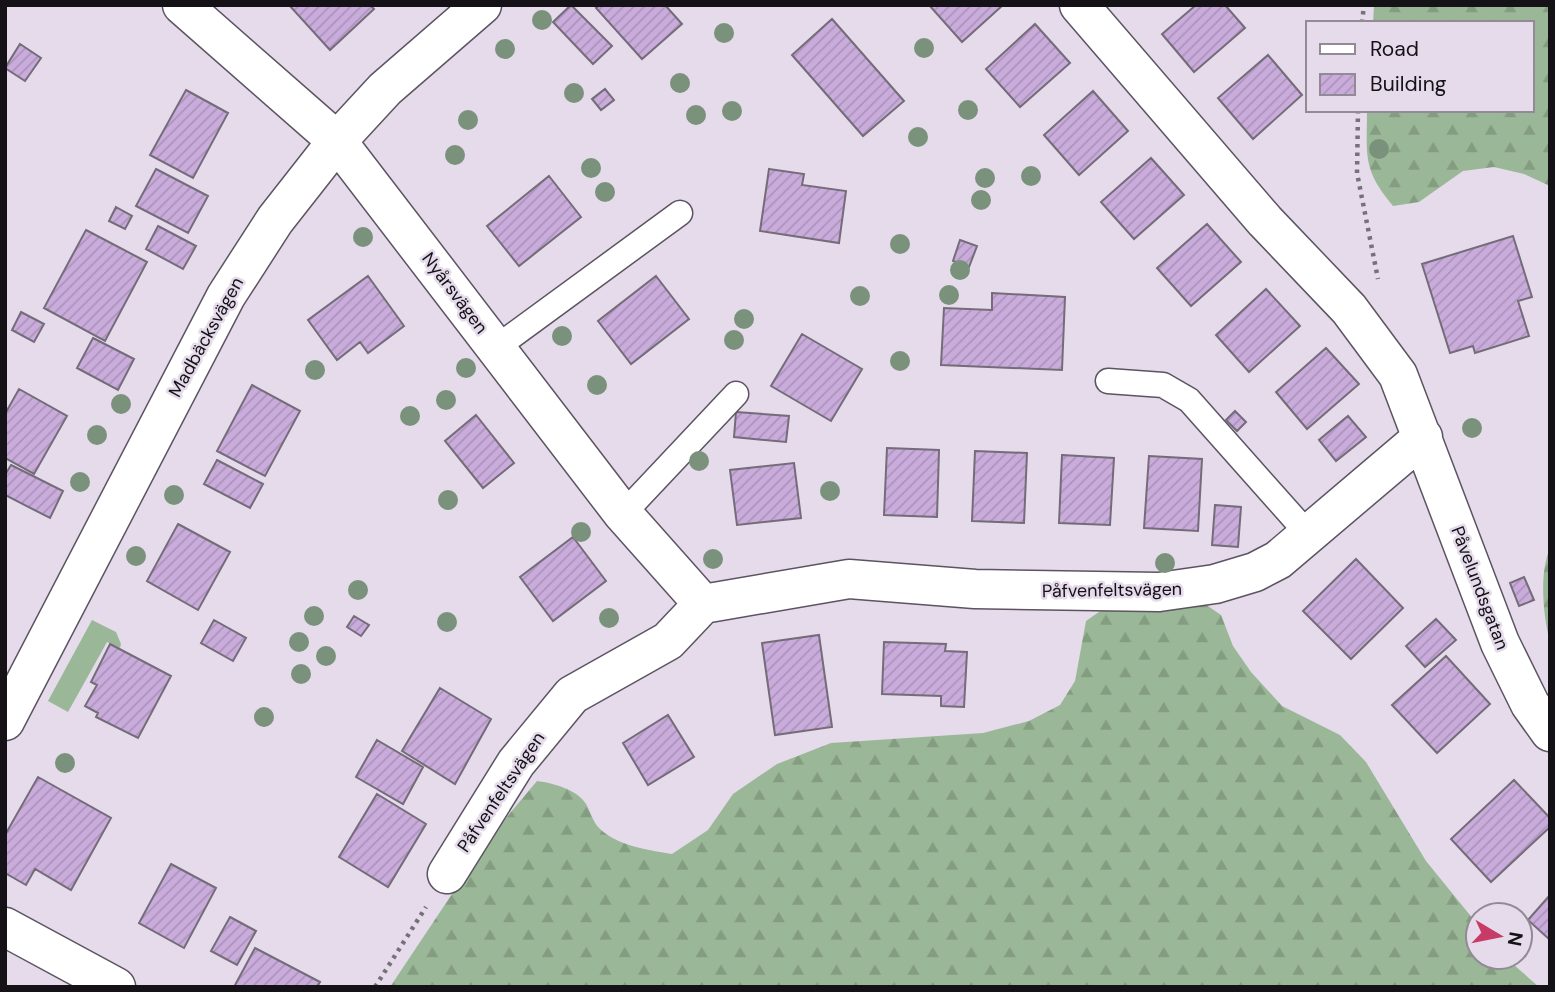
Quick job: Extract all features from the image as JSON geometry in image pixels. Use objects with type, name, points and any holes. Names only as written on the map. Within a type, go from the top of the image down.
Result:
[{"type":"street","name":"Nyårsvägen","points":[[182,5],[337,141],[623,514],[704,604]]},
{"type":"street","name":"Madbäcksvägen","points":[[5,721],[226,296],[275,220],[337,141],[385,89],[481,5]]},
{"type":"street","points":[[1079,5],[1265,221],[1357,319],[1398,375],[1423,436]]},
{"type":"street","name":"Påfvenfeltsvägen","points":[[447,874],[516,763],[572,695],[668,640],[704,604],[849,579],[975,589],[1159,592],[1186,590],[1255,572],[1278,560],[1423,436]]},
{"type":"street","name":"Påvelundsgatan","points":[[1423,436],[1500,643],[1531,704],[1550,732]]},
{"type":"street","points":[[5,927],[116,987]]},
{"type":"lane","points":[[497,347],[680,213]]},
{"type":"lane","points":[[1108,381],[1163,385],[1189,400],[1308,534]]},
{"type":"lane","points":[[623,514],[736,394]]},
{"type":"path","points":[[375,987],[447,874]]},
{"type":"green space","points":[[1374,5],[1550,5],[1550,186],[1524,174],[1494,167],[1463,171],[1419,202],[1393,206],[1376,182],[1368,161],[1367,112],[1534,112],[1534,21],[1373,21]]},
{"type":"green space","points":[[1550,548],[1550,642],[1543,595],[1544,570]]},
{"type":"green space","points":[[1205,604],[1221,615],[1233,646],[1251,672],[1282,706],[1340,735],[1366,762],[1426,861],[1464,908],[1464,971],[1521,971],[1539,987],[390,987],[490,837],[537,781],[557,785],[577,794],[586,804],[597,826],[615,839],[633,846],[672,854],[708,830],[733,794],[777,764],[831,743],[983,733],[1029,721],[1060,705],[1075,681],[1086,621],[1106,607]]},
{"type":"green space","points":[[92,620],[116,632],[120,648],[107,642],[68,712],[48,701]]},
{"type":"building","points":[[289,5],[370,5],[374,9],[330,50]]},
{"type":"building","points":[[571,5],[612,46],[593,64],[553,22]]},
{"type":"building","points":[[600,5],[665,5],[682,24],[642,59],[596,8]]},
{"type":"building","points":[[929,5],[1003,5],[962,42]]},
{"type":"building","points":[[1196,5],[1225,5],[1245,28],[1194,72],[1162,34]]},
{"type":"building","points":[[832,19],[904,101],[863,136],[792,55]]},
{"type":"building","points":[[1035,24],[1070,63],[1020,107],[986,69]]},
{"type":"building","points":[[20,44],[41,58],[25,81],[5,68]]},
{"type":"building","points":[[1268,55],[1302,95],[1253,139],[1218,98]]},
{"type":"building","points":[[605,89],[614,100],[601,110],[592,99]]},
{"type":"building","points":[[186,90],[228,113],[193,178],[150,155]]},
{"type":"building","points":[[1093,91],[1128,131],[1079,175],[1044,135]]},
{"type":"building","points":[[1151,158],[1184,195],[1134,239],[1101,202]]},
{"type":"building","points":[[156,169],[208,196],[188,233],[136,206]]},
{"type":"building","points":[[769,169],[804,174],[802,185],[846,191],[839,243],[760,231]]},
{"type":"building","points":[[549,176],[581,217],[519,266],[487,226]]},
{"type":"building","points":[[116,207],[132,216],[125,229],[109,221]]},
{"type":"building","points":[[1207,224],[1241,262],[1191,306],[1157,268]]},
{"type":"building","points":[[158,226],[196,246],[183,269],[146,249]]},
{"type":"building","points":[[86,230],[147,262],[105,341],[44,308]]},
{"type":"building","points":[[1513,236],[1532,297],[1518,301],[1529,336],[1475,353],[1473,346],[1450,353],[1422,264]]},
{"type":"building","points":[[960,240],[977,246],[969,267],[953,261]]},
{"type":"building","points":[[368,276],[404,326],[368,353],[360,342],[337,360],[308,320]]},
{"type":"building","points":[[656,276],[689,319],[631,364],[598,321]]},
{"type":"building","points":[[1266,289],[1300,326],[1249,372],[1216,335]]},
{"type":"building","points":[[992,293],[1065,297],[1062,370],[941,365],[944,308],[992,310]]},
{"type":"building","points":[[21,312],[44,324],[34,342],[12,330]]},
{"type":"building","points":[[802,334],[862,369],[831,421],[771,386]]},
{"type":"building","points":[[93,338],[134,359],[118,390],[77,368]]},
{"type":"building","points":[[1326,348],[1359,384],[1307,429],[1276,392]]},
{"type":"building","points":[[252,385],[300,411],[265,476],[217,451]]},
{"type":"building","points":[[19,389],[67,416],[34,474],[5,458],[5,414]]},
{"type":"building","points":[[1235,411],[1246,422],[1237,431],[1226,420]]},
{"type":"building","points":[[736,412],[789,416],[786,442],[734,437]]},
{"type":"building","points":[[476,415],[514,463],[483,488],[445,441]]},
{"type":"building","points":[[1348,416],[1366,437],[1336,461],[1319,440]]},
{"type":"building","points":[[887,448],[939,450],[937,517],[884,515]]},
{"type":"building","points":[[975,451],[1027,453],[1024,523],[972,521]]},
{"type":"building","points":[[1062,455],[1114,458],[1110,525],[1059,523]]},
{"type":"building","points":[[1149,456],[1202,459],[1198,531],[1144,528]]},
{"type":"building","points":[[217,460],[263,484],[250,508],[204,484]]},
{"type":"building","points":[[794,463],[801,518],[737,525],[730,470]]},
{"type":"building","points":[[11,465],[63,491],[50,518],[5,495],[5,475]]},
{"type":"building","points":[[1215,505],[1241,507],[1238,547],[1212,545]]},
{"type":"building","points":[[178,524],[230,552],[198,610],[147,581]]},
{"type":"building","points":[[573,537],[606,581],[553,621],[520,577]]},
{"type":"building","points":[[1356,559],[1403,608],[1351,659],[1303,611]]},
{"type":"building","points":[[1524,577],[1534,600],[1519,606],[1510,583]]},
{"type":"building","points":[[354,616],[369,625],[361,636],[347,627]]},
{"type":"building","points":[[1436,619],[1456,640],[1425,667],[1406,646]]},
{"type":"building","points":[[214,620],[246,638],[233,661],[201,643]]},
{"type":"building","points":[[819,635],[832,727],[775,735],[762,643]]},
{"type":"building","points":[[884,642],[946,644],[945,651],[967,652],[964,707],[941,706],[941,696],[882,694]]},
{"type":"building","points":[[110,644],[171,676],[138,738],[96,717],[98,713],[85,706],[97,685],[91,682]]},
{"type":"building","points":[[1446,656],[1490,704],[1437,753],[1392,705]]},
{"type":"building","points":[[440,688],[491,719],[455,784],[402,751]]},
{"type":"building","points":[[668,715],[694,757],[648,785],[623,743]]},
{"type":"building","points":[[377,740],[423,767],[403,804],[356,777]]},
{"type":"building","points":[[38,777],[111,818],[71,890],[35,869],[26,885],[5,873],[5,835]]},
{"type":"building","points":[[1514,780],[1550,818],[1550,827],[1491,882],[1451,839]]},
{"type":"building","points":[[377,794],[426,824],[388,887],[339,857]]},
{"type":"building","points":[[171,864],[216,888],[184,948],[139,923]]},
{"type":"building","points":[[1550,895],[1550,940],[1534,925],[1534,913]]},
{"type":"building","points":[[230,917],[256,931],[237,965],[211,951]]},
{"type":"building","points":[[255,948],[320,982],[317,987],[234,987]]}]
